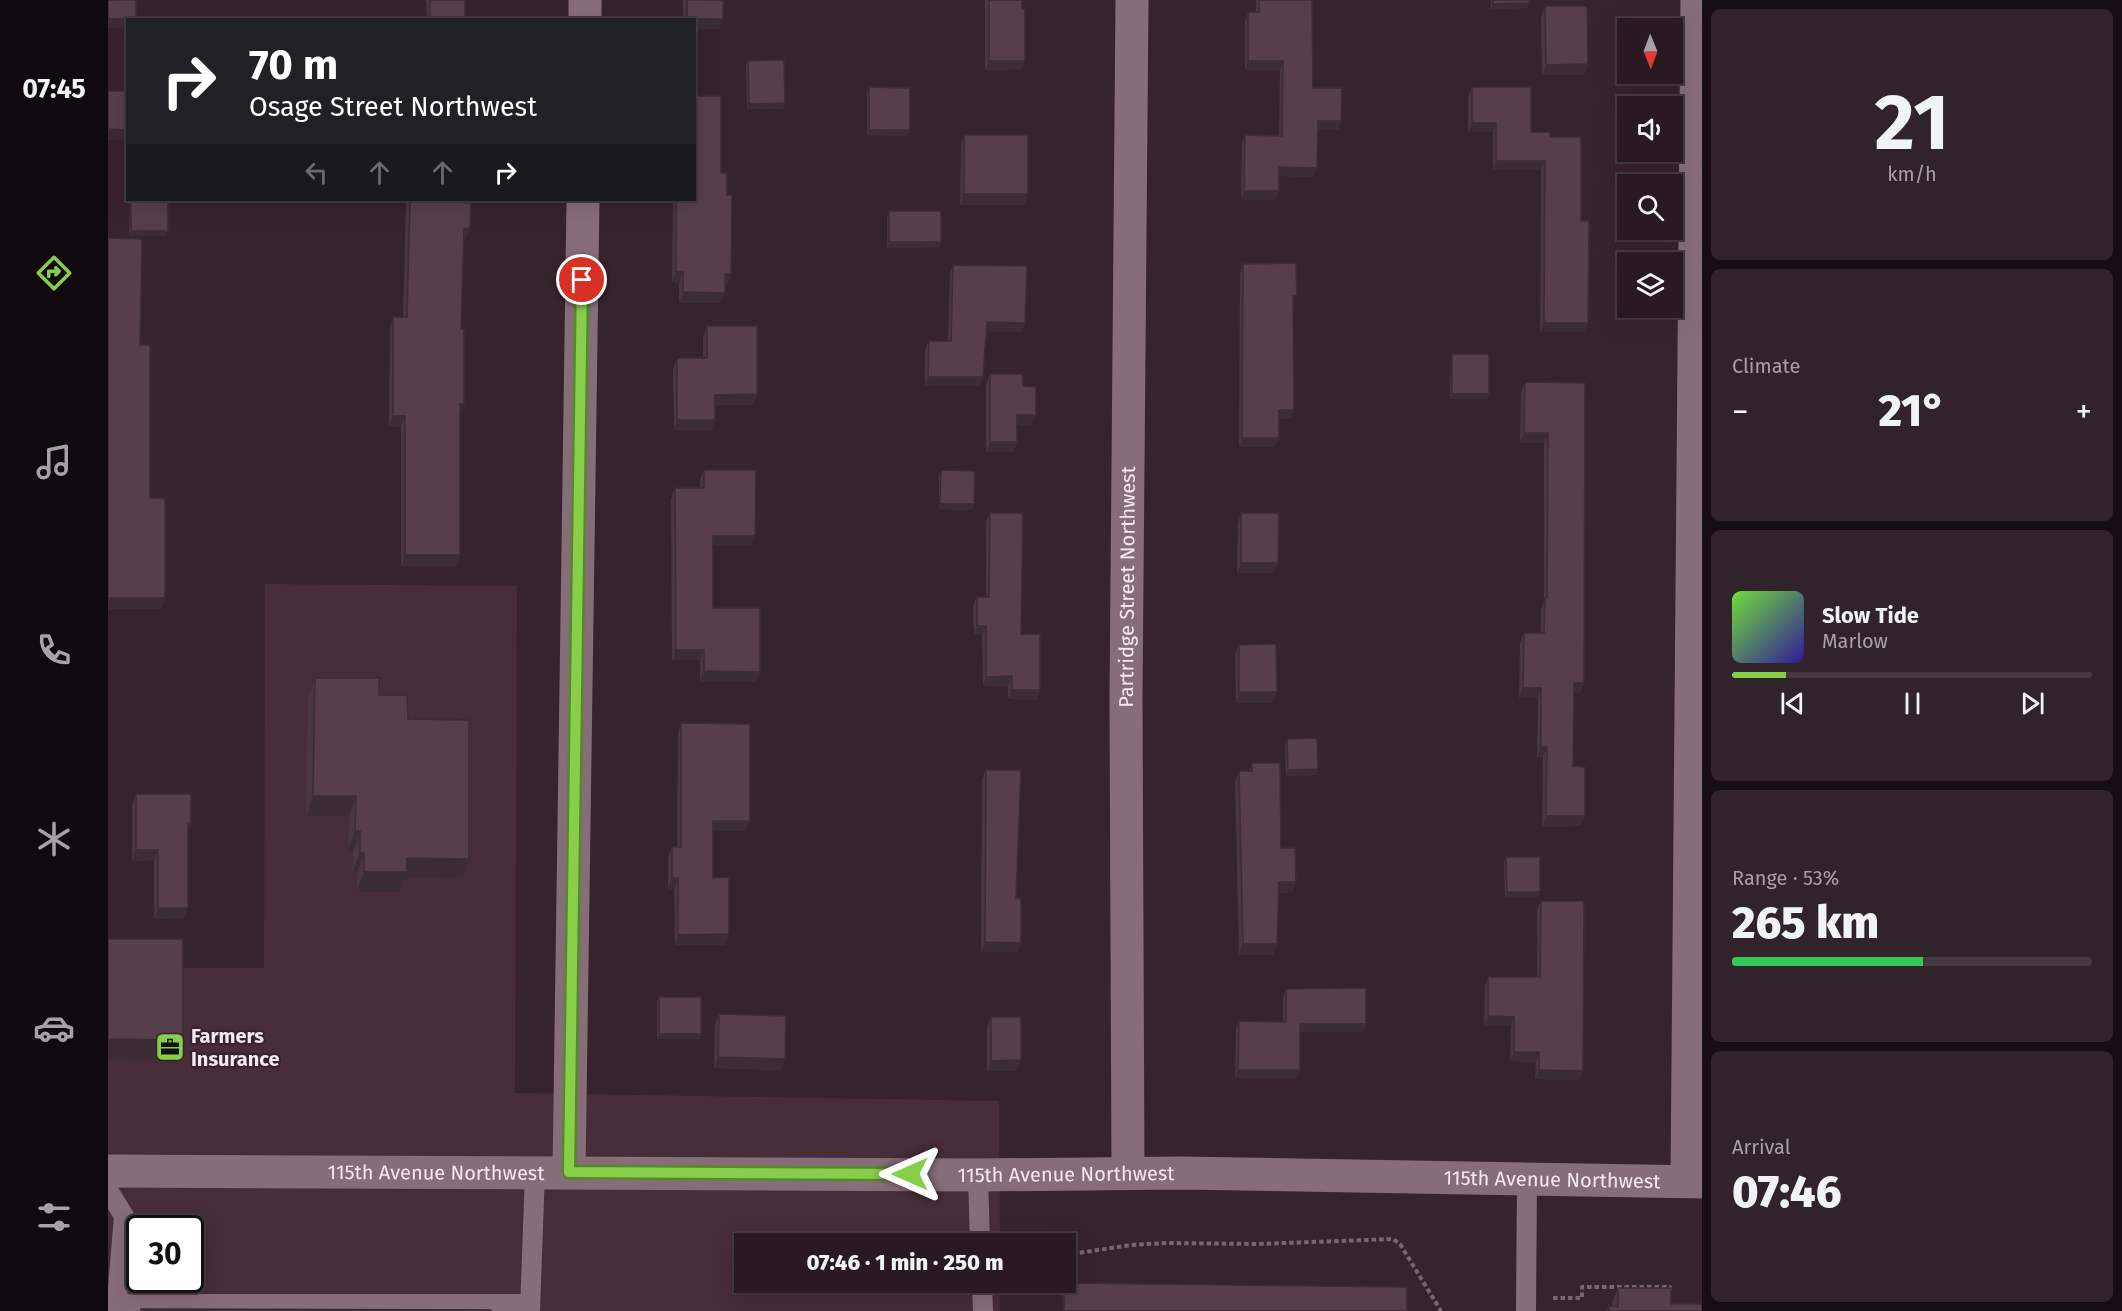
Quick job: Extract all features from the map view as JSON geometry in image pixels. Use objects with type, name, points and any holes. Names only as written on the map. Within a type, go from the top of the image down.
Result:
[{"type":"street","points":[[585,0],[585,18]]},
{"type":"street","name":"Partridge Street Northwest","points":[[1128,1173],[1126,686],[1132,0]]},
{"type":"street","points":[[1694,1181],[1696,0]]},
{"type":"street","points":[[569,1172],[583,201]]},
{"type":"street","name":"115th Avenue Northwest","points":[[108,1171],[978,1175],[1128,1173],[1694,1181]]},
{"type":"lane","points":[[108,1190],[124,1216],[116,1308],[530,1308],[536,1172]]},
{"type":"lane","points":[[978,1175],[980,1233]]},
{"type":"lane","points":[[1526,1304],[1527,1178]]},
{"type":"lane","points":[[982,1293],[982,1311]]},
{"type":"path","points":[[1076,1254],[1154,1244],[1258,1244],[1393,1239],[1400,1244],[1441,1311]]},
{"type":"path","points":[[1526,1304],[1582,1298],[1582,1287],[1670,1287],[1670,1297]]},
{"type":"shaded area","points":[[265,584],[517,586],[515,1093],[999,1101],[1000,1233],[734,1233],[734,1293],[1000,1293],[1000,1311],[108,1311],[108,959],[176,959],[186,968],[264,968]]},
{"type":"building","points":[[108,0],[136,0],[136,18],[108,19]]},
{"type":"building","points":[[430,0],[465,0],[465,18],[430,18]]},
{"type":"building","points":[[687,0],[723,0],[723,19],[687,18]]},
{"type":"building","points":[[989,0],[1022,0],[1022,9],[1025,9],[1025,61],[989,61]]},
{"type":"building","points":[[1259,0],[1312,0],[1313,88],[1342,88],[1341,121],[1318,121],[1317,168],[1279,167],[1279,191],[1244,191],[1245,135],[1282,136],[1283,61],[1248,61],[1248,12],[1259,12]]},
{"type":"building","points":[[1493,0],[1529,0],[1529,3],[1493,4]]},
{"type":"building","points":[[1545,6],[1587,6],[1588,64],[1546,65]]},
{"type":"building","points":[[784,60],[785,103],[749,104],[748,61]]},
{"type":"building","points":[[869,87],[910,88],[910,130],[869,130]]},
{"type":"building","points":[[1472,87],[1531,87],[1531,132],[1550,132],[1550,137],[1581,137],[1581,221],[1589,221],[1588,323],[1544,323],[1545,161],[1496,161],[1496,123],[1472,123]]},
{"type":"building","points":[[108,91],[126,91],[126,130],[108,129]]},
{"type":"building","points":[[696,96],[721,96],[721,173],[727,173],[727,195],[732,195],[731,274],[725,274],[725,293],[683,292],[683,272],[676,272],[676,201],[696,201]]},
{"type":"building","points":[[964,135],[1028,135],[1028,194],[964,194]]},
{"type":"building","points":[[131,201],[168,201],[168,231],[131,231]]},
{"type":"building","points":[[410,201],[471,203],[470,228],[464,229],[461,329],[464,329],[464,404],[460,404],[460,555],[405,555],[405,416],[393,416],[393,317],[407,317]]},
{"type":"building","points":[[889,211],[941,211],[941,242],[889,242]]},
{"type":"building","points":[[108,238],[142,239],[140,345],[150,345],[150,498],[165,498],[165,598],[108,598]]},
{"type":"building","points":[[1296,263],[1297,296],[1293,296],[1294,410],[1279,410],[1279,438],[1242,438],[1243,264]]},
{"type":"building","points":[[953,265],[1027,266],[1025,323],[987,322],[983,377],[928,377],[929,341],[951,341]]},
{"type":"building","points":[[707,326],[757,326],[757,394],[715,395],[715,420],[677,420],[677,358],[707,358]]},
{"type":"building","points":[[1452,354],[1489,354],[1489,394],[1452,394]]},
{"type":"building","points":[[990,374],[1023,374],[1023,386],[1036,387],[1036,415],[1017,415],[1017,442],[990,442]]},
{"type":"building","points":[[1525,382],[1585,383],[1584,683],[1574,683],[1573,766],[1585,767],[1585,816],[1546,816],[1547,747],[1541,747],[1541,688],[1523,688],[1524,633],[1544,633],[1545,598],[1547,598],[1548,433],[1524,433]]},
{"type":"building","points":[[704,470],[756,470],[755,536],[713,536],[713,608],[760,608],[760,672],[704,671],[704,650],[676,650],[675,488],[704,488]]},
{"type":"building","points":[[941,470],[975,471],[974,504],[940,504]]},
{"type":"building","points":[[990,513],[1023,513],[1021,634],[1040,634],[1040,690],[1012,690],[1012,676],[986,677],[986,626],[977,626],[977,597],[989,597]]},
{"type":"building","points":[[1241,513],[1279,513],[1278,563],[1241,563]]},
{"type":"building","points":[[1276,644],[1277,692],[1239,692],[1239,645]]},
{"type":"building","points":[[315,678],[379,678],[379,695],[407,695],[408,719],[469,720],[469,859],[407,858],[407,872],[364,872],[364,853],[360,853],[360,831],[355,831],[356,796],[313,796]]},
{"type":"building","points":[[681,723],[750,724],[750,821],[713,821],[713,878],[729,877],[729,934],[678,935],[678,878],[672,878],[672,847],[681,847]]},
{"type":"building","points":[[1317,738],[1318,769],[1288,770],[1287,739]]},
{"type":"building","points":[[1252,763],[1280,763],[1281,848],[1295,848],[1296,882],[1279,882],[1277,944],[1243,944],[1239,771],[1252,771]]},
{"type":"building","points":[[986,770],[1021,770],[1016,898],[1021,898],[1021,943],[985,942]]},
{"type":"building","points":[[136,794],[191,794],[191,824],[188,824],[188,908],[158,908],[158,850],[136,850]]},
{"type":"building","points":[[1506,857],[1540,857],[1540,892],[1507,892]]},
{"type":"building","points":[[1541,901],[1584,901],[1583,1071],[1539,1070],[1539,1052],[1514,1052],[1514,1017],[1488,1016],[1488,977],[1540,977]]},
{"type":"building","points":[[108,939],[183,939],[183,1040],[108,1039]]},
{"type":"building","points":[[1366,988],[1366,1024],[1300,1024],[1300,1070],[1238,1070],[1239,1021],[1286,1022],[1286,989]]},
{"type":"building","points":[[659,997],[701,997],[701,1034],[659,1034]]},
{"type":"building","points":[[719,1014],[786,1016],[785,1059],[718,1057]]},
{"type":"building","points":[[991,1017],[1021,1017],[1021,1060],[991,1061]]},
{"type":"building","points":[[1076,1283],[1407,1287],[1407,1311],[1064,1311],[1064,1293],[1076,1293]]},
{"type":"building","points":[[1618,1288],[1671,1288],[1671,1304],[1702,1304],[1702,1311],[1609,1311],[1609,1306],[1618,1307]]},
{"type":"building","points":[[141,1309],[491,1310],[491,1311],[141,1311]]},
{"type":"place","name":"Farmers Insurance","points":[[170,1047]]},
{"type":"route","points":[[582,280],[569,1172],[910,1174]]}]
